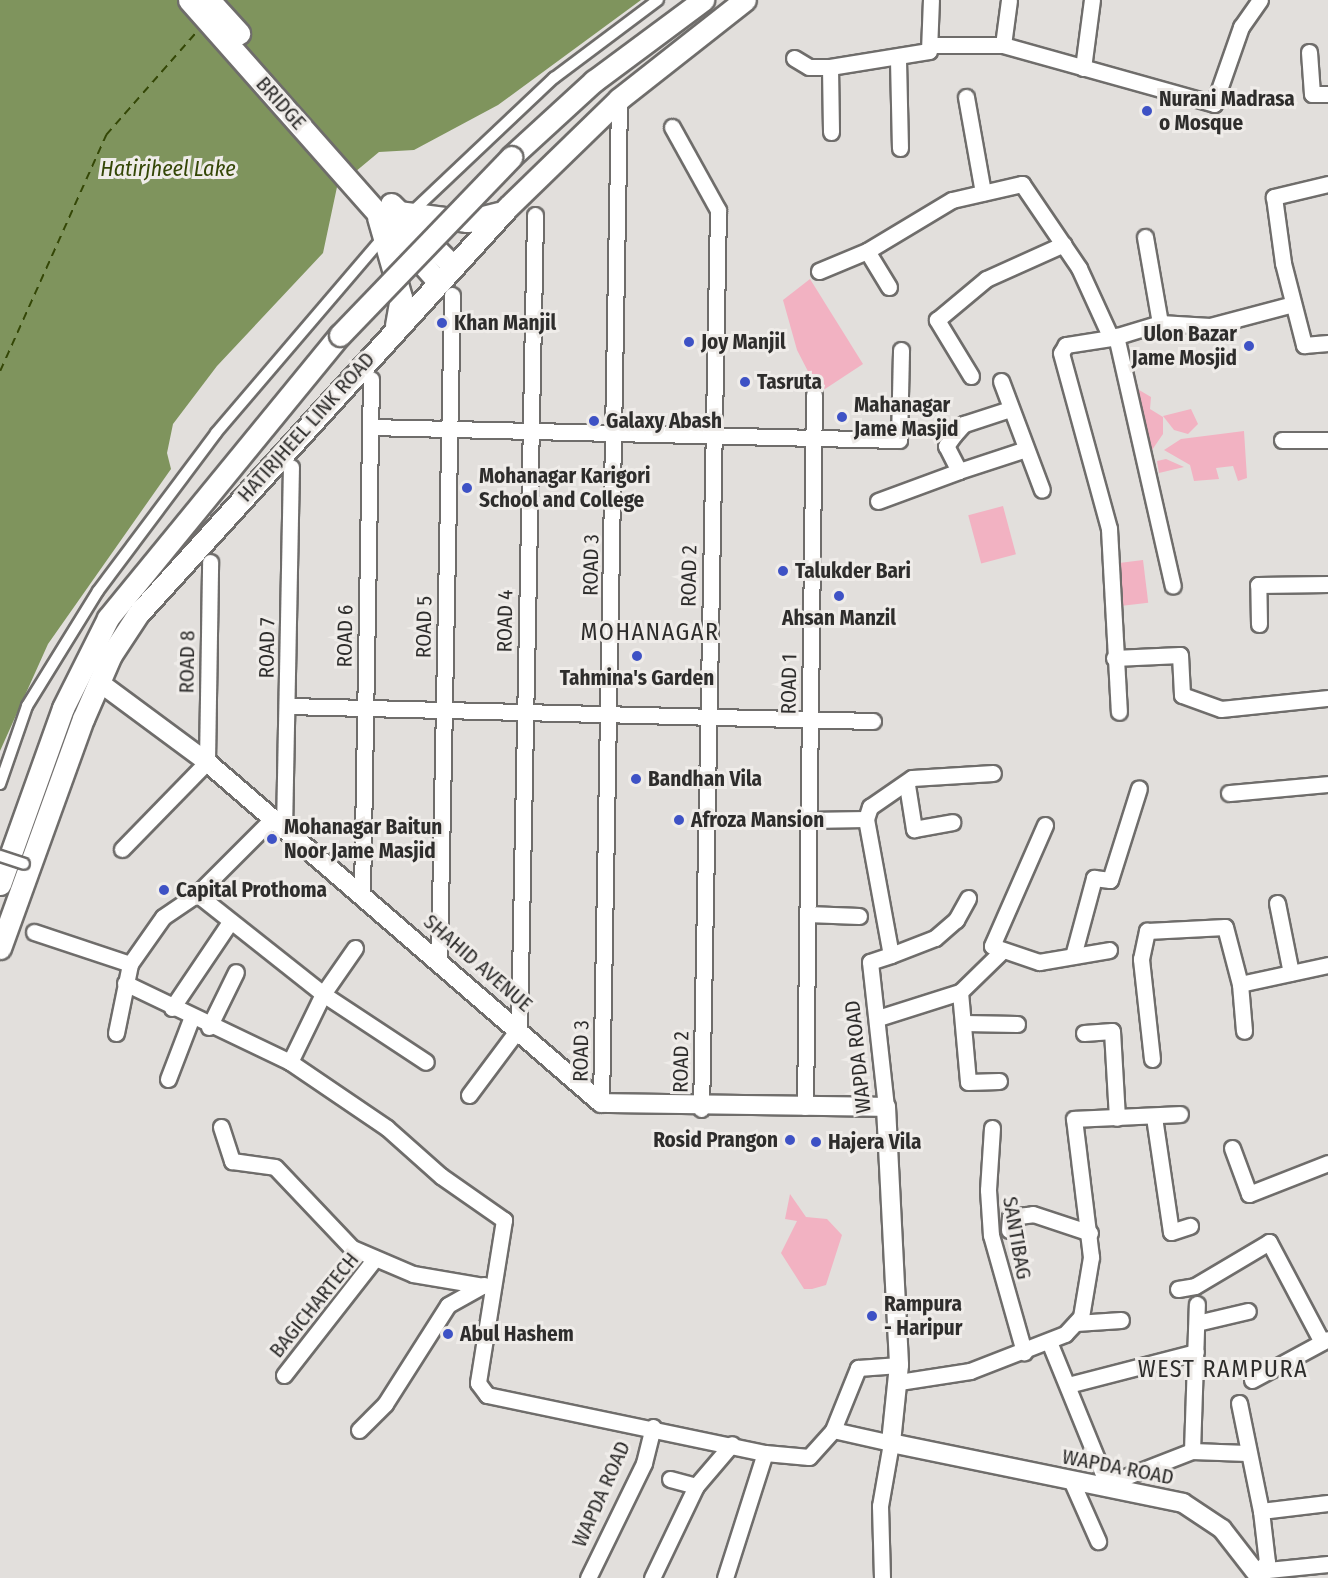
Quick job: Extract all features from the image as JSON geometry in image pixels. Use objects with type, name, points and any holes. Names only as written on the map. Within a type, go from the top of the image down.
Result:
[{"type":"main road","name":"BRIDGE","points":[[189,0],[393,216]]},
{"type":"main road","points":[[209,0],[393,216],[445,288]]},
{"type":"main road","points":[[0,884],[63,708],[108,618],[340,335],[511,157],[594,81],[703,0]]},
{"type":"main road","name":"HATIRJHEEL LINK ROAD","points":[[0,948],[99,682],[138,614],[396,327],[445,288],[452,265],[507,207],[620,99],[745,0]]},
{"type":"main road","points":[[393,216],[480,220],[507,207]]},
{"type":"main road","points":[[393,216],[452,265]]},
{"type":"main road","points":[[393,216],[400,297],[396,327]]},
{"type":"street","points":[[0,784],[27,706],[98,591],[223,424],[393,216],[554,78],[657,0]]},
{"type":"street","points":[[931,0],[931,48]]},
{"type":"street","points":[[1003,45],[1009,0]]},
{"type":"street","points":[[1083,68],[1092,0]]},
{"type":"street","points":[[794,58],[809,68],[830,67],[898,60],[931,48],[1003,45],[1056,62],[1217,103],[1241,27],[1260,0]]},
{"type":"street","points":[[1309,52],[1312,94],[1328,94]]},
{"type":"street","points":[[898,60],[900,148]]},
{"type":"street","points":[[830,67],[831,132]]},
{"type":"street","points":[[966,98],[982,192]]},
{"type":"street","name":"ROAD 3","points":[[601,1104],[620,99]]},
{"type":"street","name":"ROAD 2","points":[[672,127],[718,210],[701,1109]]},
{"type":"street","points":[[1328,184],[1274,197],[1293,304],[1304,345],[1328,343]]},
{"type":"street","points":[[819,271],[867,250],[952,200],[982,192],[1026,185],[1064,244],[1114,337],[1173,586]]},
{"type":"street","name":"ROAD 4","points":[[519,1028],[534,215]]},
{"type":"street","points":[[1145,237],[1160,323]]},
{"type":"street","points":[[971,376],[937,320],[986,279],[1064,244]]},
{"type":"street","points":[[867,250],[889,286]]},
{"type":"street","name":"ROAD 5","points":[[439,959],[449,429],[445,288]]},
{"type":"street","points":[[1119,712],[1114,658],[1109,530],[1061,353],[1066,345],[1114,337],[1160,323],[1210,326],[1293,304]]},
{"type":"street","points":[[370,427],[898,440],[901,350]]},
{"type":"street","name":"ROAD 6","points":[[362,894],[371,379]]},
{"type":"street","points":[[1001,381],[1023,450]]},
{"type":"street","name":"ROAD 1","points":[[804,1107],[814,395]]},
{"type":"street","points":[[959,471],[946,446],[954,435],[964,424],[1010,409]]},
{"type":"street","points":[[1281,440],[1328,440]]},
{"type":"street","points":[[878,501],[959,471],[1031,449],[1042,490]]},
{"type":"street","name":"ROAD 7","points":[[278,825],[288,706],[291,468]]},
{"type":"street","name":"ROAD 8","points":[[207,762],[210,562]]},
{"type":"street","points":[[1259,624],[1258,585],[1328,584]]},
{"type":"street","points":[[1114,658],[1180,655],[1182,695],[1221,709],[1328,698]]},
{"type":"street","name":"SHAHID AVENUE","points":[[99,682],[207,762],[278,825],[519,1028],[601,1104]]},
{"type":"street","points":[[288,706],[873,721]]},
{"type":"street","points":[[122,849],[207,762]]},
{"type":"street","points":[[968,898],[956,920],[935,938],[891,954],[866,819],[870,807],[907,785],[912,778],[993,773]]},
{"type":"street","points":[[1229,793],[1328,784]]},
{"type":"street","points":[[907,785],[914,829],[952,822]]},
{"type":"street","points":[[1072,956],[1094,878],[1110,880],[1139,788]]},
{"type":"street","points":[[808,820],[866,819]]},
{"type":"street","points":[[116,1033],[124,983],[130,964],[163,916],[197,894],[278,825]]},
{"type":"street","points":[[1045,825],[1022,886],[992,939],[1000,953],[1039,962],[1109,950]]},
{"type":"street","points":[[0,856],[24,864]]},
{"type":"street","points":[[197,894],[323,994],[426,1062]]},
{"type":"street","points":[[1277,903],[1291,973]]},
{"type":"street","points":[[807,914],[859,916]]},
{"type":"street","points":[[172,1008],[230,922]]},
{"type":"street","points":[[1152,1059],[1141,959],[1147,931],[1225,927],[1240,984],[1244,1031]]},
{"type":"street","points":[[34,932],[130,964]]},
{"type":"street","points":[[290,1062],[323,994],[355,948]]},
{"type":"street","points":[[878,1018],[960,992],[1000,953]]},
{"type":"street","name":"WAPDA ROAD","points":[[891,954],[870,962],[878,1018],[886,1107],[899,1374],[891,1443]]},
{"type":"street","points":[[1240,984],[1328,965]]},
{"type":"street","points":[[209,1027],[236,972]]},
{"type":"street","points":[[124,983],[191,1019],[290,1062],[387,1128],[441,1176],[504,1220],[489,1283],[480,1390],[765,1453],[809,1457],[833,1430],[858,1368],[899,1374],[928,1382],[1050,1344],[1076,1323],[1089,1282],[1090,1233],[1074,1119],[1180,1114]]},
{"type":"street","points":[[960,992],[968,1082],[999,1081]]},
{"type":"street","points":[[168,1079],[191,1019]]},
{"type":"street","points":[[963,1023],[1017,1024]]},
{"type":"street","points":[[469,1095],[519,1028]]},
{"type":"street","points":[[1084,1033],[1112,1031],[1117,1118]]},
{"type":"street","points":[[601,1104],[701,1109],[886,1107]]},
{"type":"street","points":[[1154,1117],[1171,1232],[1190,1226]]},
{"type":"street","points":[[221,1127],[232,1161],[275,1167],[328,1227],[373,1261]]},
{"type":"street","name":"SANTIBAG","points":[[993,1128],[988,1190],[991,1235],[1024,1352]]},
{"type":"street","points":[[1232,1148],[1250,1194],[1328,1162]]},
{"type":"street","name":"SANTIBAG","points":[[1009,1230],[1010,1217],[1033,1214],[1090,1233]]},
{"type":"street","points":[[1178,1289],[1195,1286],[1269,1242],[1325,1340],[1252,1380]]},
{"type":"street","name":"BAGICHARTECH","points":[[284,1375],[373,1261],[489,1283]]},
{"type":"street","points":[[359,1430],[386,1404],[448,1305],[489,1283]]},
{"type":"street","points":[[1192,1451],[1196,1352],[1201,1322],[1197,1304]]},
{"type":"street","points":[[1201,1322],[1248,1311]]},
{"type":"street","points":[[1076,1323],[1121,1320]]},
{"type":"street","points":[[1050,1344],[1107,1484],[1192,1451],[1247,1453]]},
{"type":"street","points":[[1068,1385],[1196,1352]]},
{"type":"street","points":[[1239,1403],[1247,1453],[1261,1511],[1267,1562],[1259,1574]]},
{"type":"street","name":"WAPDA ROAD","points":[[588,1578],[644,1463],[653,1427]]},
{"type":"street","name":"WAPDA ROAD","points":[[833,1430],[1071,1480],[1107,1484],[1163,1496],[1199,1512],[1222,1529],[1259,1574]]},
{"type":"street","points":[[882,1578],[880,1506],[891,1443]]},
{"type":"street","points":[[652,1578],[696,1486],[732,1444]]},
{"type":"street","points":[[725,1578],[765,1453]]},
{"type":"street","points":[[670,1479],[696,1486]]},
{"type":"street","points":[[1071,1480],[1098,1541]]},
{"type":"street","points":[[1261,1511],[1328,1503]]},
{"type":"street","points":[[1259,1574],[1328,1564]]},
{"type":"shaded area","points":[[810,279],[863,364],[825,389],[814,383],[797,350],[783,300]]},
{"type":"shaded area","points":[[1129,384],[1151,397],[1150,409],[1163,417],[1163,434],[1152,450],[1147,449]]},
{"type":"shaded area","points":[[1191,409],[1198,424],[1188,434],[1174,430],[1163,416]]},
{"type":"shaded area","points":[[1244,431],[1247,478],[1238,481],[1233,466],[1216,468],[1219,479],[1194,481],[1190,465],[1164,450],[1181,439]]},
{"type":"shaded area","points":[[1166,459],[1184,467],[1159,473],[1157,461]]},
{"type":"shaded area","points":[[1003,506],[1016,554],[981,564],[968,515]]},
{"type":"shaded area","points":[[1143,560],[1148,603],[1120,606],[1115,563]]},
{"type":"shaded area","points":[[790,1194],[806,1217],[827,1219],[842,1235],[826,1285],[804,1289],[781,1253],[797,1221],[785,1219]]},
{"type":"water","name":"Hatirjheel Lake","points":[[0,0],[641,0],[498,105],[414,150],[379,152],[337,187],[323,253],[217,366],[173,424],[167,453],[171,469],[48,644],[0,751]]},
{"type":"ferry route","points":[[0,371],[106,135],[200,28]]},
{"type":"place","name":"Nurani Madrasa o Mosque","points":[[1147,111]]},
{"type":"place","name":"Khan Manjil","points":[[442,323]]},
{"type":"place","name":"Joy Manjil","points":[[689,342]]},
{"type":"place","name":"Ulon Bazar Jame Mosjid","points":[[1249,346]]},
{"type":"place","name":"Tasruta","points":[[745,382]]},
{"type":"place","name":"Mahanagar Jame Masjid","points":[[842,417]]},
{"type":"place","name":"Galaxy Abash","points":[[594,421]]},
{"type":"place","name":"Mohanagar Karigori School and College","points":[[467,488]]},
{"type":"place","name":"Talukder Bari","points":[[783,571]]},
{"type":"place","name":"Ahsan Manzil","points":[[839,596]]},
{"type":"place","name":"Tahmina's Garden","points":[[637,656]]},
{"type":"place","name":"Bandhan Vila","points":[[636,779]]},
{"type":"place","name":"Afroza Mansion","points":[[679,820]]},
{"type":"place","name":"Mohanagar Baitun Noor Jame Masjid","points":[[272,839]]},
{"type":"place","name":"Capital Prothoma","points":[[164,890]]},
{"type":"place","name":"Rosid Prangon","points":[[790,1140]]},
{"type":"place","name":"Hajera Vila","points":[[816,1142]]},
{"type":"place","name":"Rampura - Haripur","points":[[872,1316]]},
{"type":"place","name":"Abul Hashem","points":[[448,1334]]},
{"type":"district","name":"MOHANAGAR","points":[[650,633]]},
{"type":"district","name":"WEST RAMPURA","points":[[1223,1370]]}]
